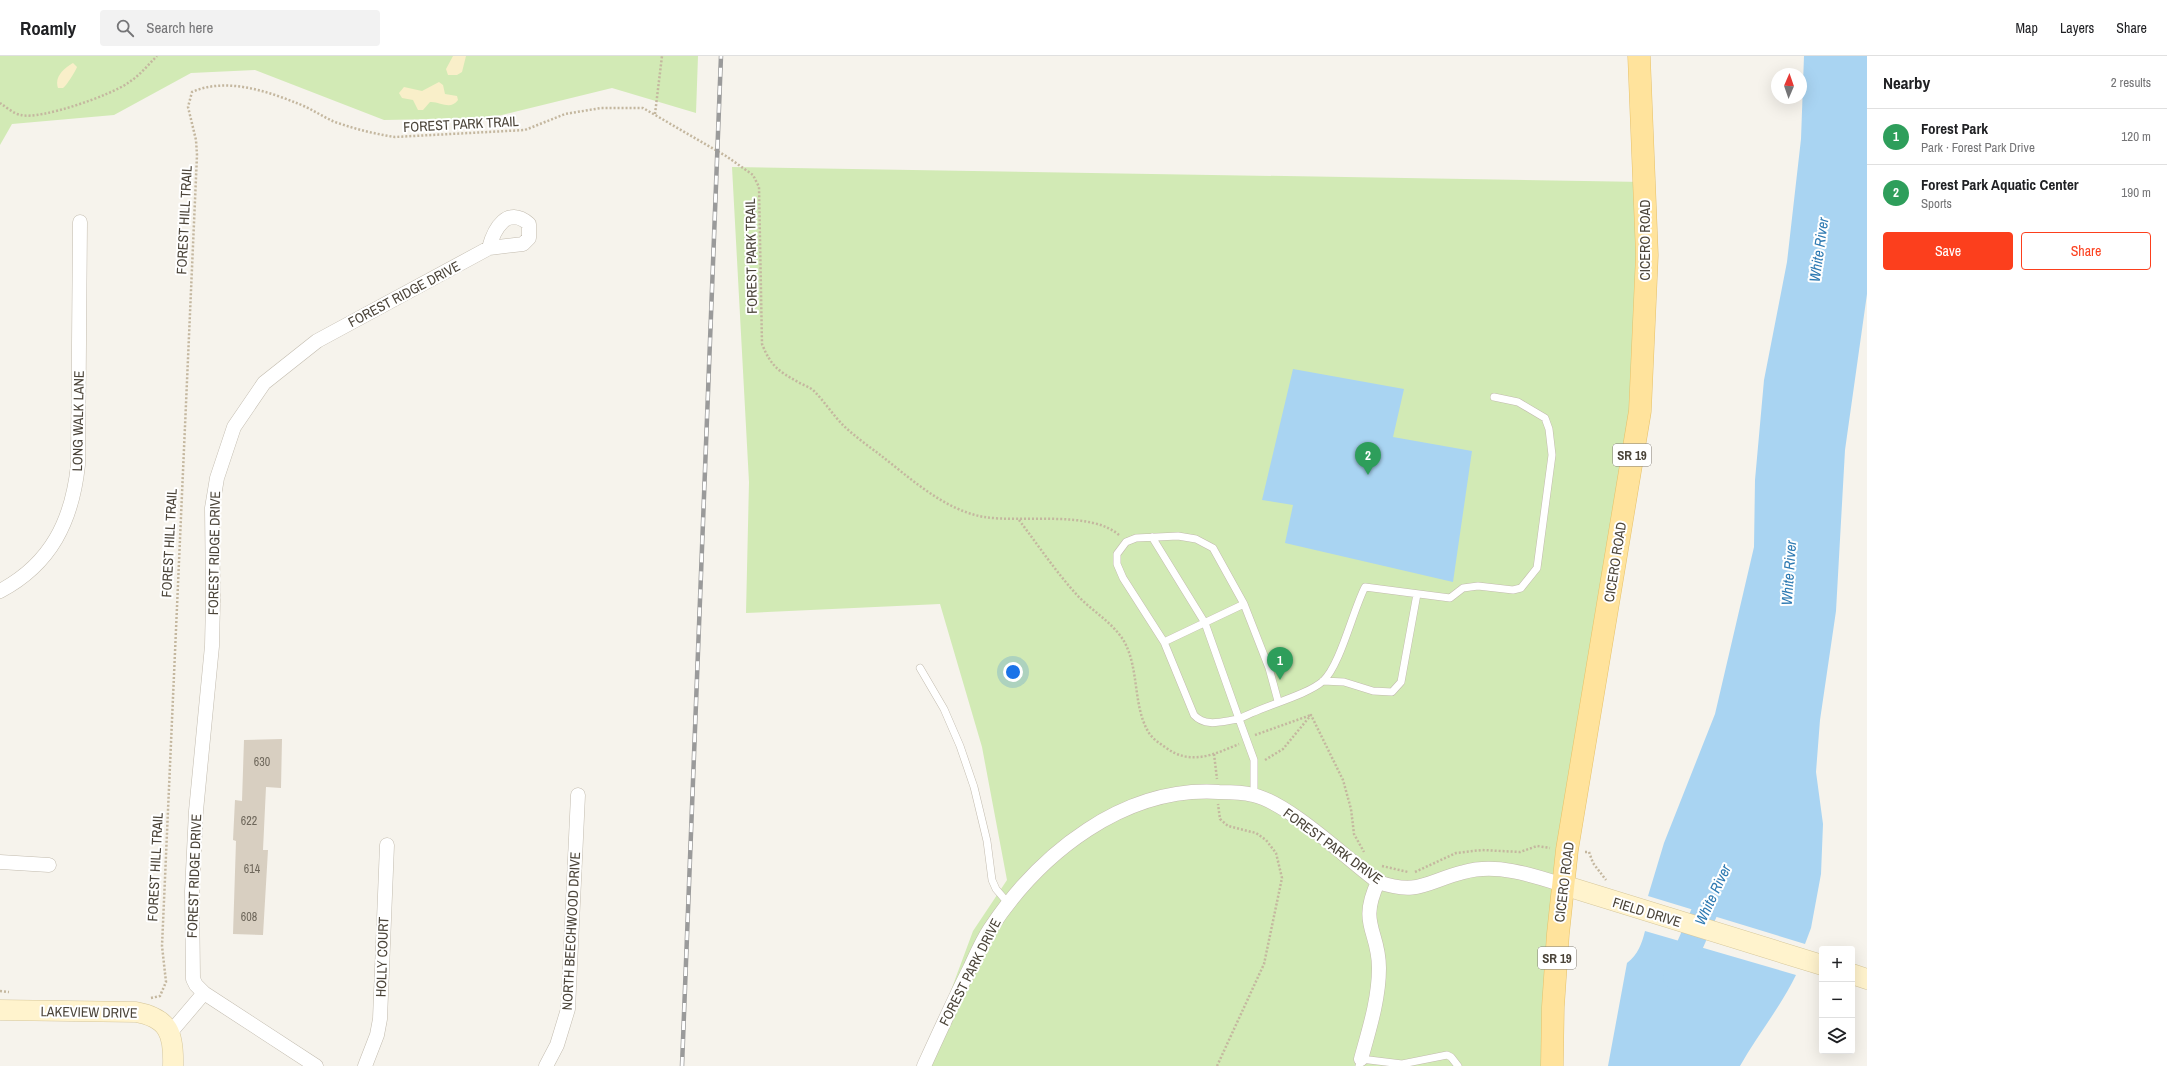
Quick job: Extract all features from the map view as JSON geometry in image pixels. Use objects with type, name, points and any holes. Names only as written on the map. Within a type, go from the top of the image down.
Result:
[{"type":"main road","name":"CICERO ROAD","points":[[1552,1066],[1553,1007],[1568,850],[1640,411],[1647,255],[1639,56]]},
{"type":"main road","name":"FIELD DRIVE","points":[[1564,886],[1819,964]]},
{"type":"main road","points":[[1855,975],[1867,979]]},
{"type":"main road","name":"LAKEVIEW DRIVE","points":[[0,1010],[136,1012],[153,1017],[162,1022],[170,1033]]},
{"type":"main road","points":[[170,1033],[173,1051],[173,1066]]},
{"type":"street","name":"LONG WALK LANE","points":[[0,591],[33,568],[48,552],[71,506],[76,484],[78,465],[80,222]]},
{"type":"street","name":"FOREST RIDGE DRIVE","points":[[204,993],[196,986],[194,979],[192,891],[196,811],[212,646],[212,508],[214,489],[223,455],[234,427],[264,383],[299,354],[317,341],[408,290],[489,248]]},
{"type":"street","name":"FOREST PARK DRIVE","points":[[924,1066],[988,930],[1008,903],[1051,856],[1094,826],[1154,799],[1198,791],[1254,795],[1302,822],[1378,882],[1392,887],[1411,888],[1429,885],[1464,871],[1499,869],[1527,873],[1564,886]]},
{"type":"street","name":"NORTH BEECHWOOD DRIVE","points":[[548,1065],[557,1045],[568,1009],[578,795]]},
{"type":"street","name":"HOLLY COURT","points":[[365,1066],[377,1035],[380,1019],[387,845]]},
{"type":"street","points":[[0,862],[49,865]]},
{"type":"street","points":[[1360,1062],[1379,980],[1377,953],[1368,915],[1369,906],[1378,882]]},
{"type":"street","points":[[170,1033],[204,993],[316,1066]]},
{"type":"lane","points":[[1278,701],[1269,668],[1244,604],[1213,548],[1196,539],[1178,536],[1136,538],[1126,542],[1117,554],[1117,564],[1123,578],[1164,642],[1194,715],[1206,724],[1239,719],[1278,701],[1299,694],[1323,681],[1334,665],[1357,602],[1365,587],[1450,598],[1463,588],[1470,587],[1513,590],[1521,588],[1537,568],[1552,455],[1549,429],[1545,418],[1518,402],[1494,397]]},
{"type":"lane","points":[[1152,537],[1205,623],[1254,760],[1254,795]]},
{"type":"lane","points":[[1323,681],[1344,682],[1373,691],[1392,692],[1401,682],[1417,594]]},
{"type":"lane","points":[[1164,642],[1244,604]]},
{"type":"lane","points":[[920,668],[944,709],[960,746],[974,787],[987,841],[992,880],[996,889],[1008,903]]},
{"type":"lane","points":[[1360,1062],[1402,1064],[1427,1063],[1447,1055],[1451,1057],[1458,1066]]},
{"type":"path","points":[[0,103],[16,114],[34,116],[76,105],[108,94],[128,83],[157,56]]},
{"type":"path","points":[[655,114],[662,56]]},
{"type":"path","name":"FOREST PARK TRAIL","points":[[192,92],[205,86],[221,85],[261,91],[300,104],[335,121],[374,134],[395,137],[526,130],[565,114],[601,108],[643,108],[726,156],[753,175],[759,187],[762,344],[770,362],[780,373],[813,390],[845,427],[933,494],[952,506],[983,516],[1019,520],[1052,519],[1083,521],[1103,524],[1111,528],[1120,536]]},
{"type":"path","name":"FOREST HILL TRAIL","points":[[160,996],[166,982],[162,946],[197,155],[196,140],[188,107],[192,92]]},
{"type":"path","points":[[1019,520],[1078,595],[1120,635],[1129,654],[1144,723],[1150,734],[1168,749],[1183,757],[1192,758],[1214,754],[1248,740],[1258,733],[1312,715]]},
{"type":"path","points":[[1254,760],[1266,760],[1283,749],[1312,715]]},
{"type":"path","points":[[1312,715],[1338,765],[1351,809],[1354,834],[1366,856]]},
{"type":"path","points":[[1214,754],[1220,819],[1228,826],[1256,833],[1266,840],[1276,853],[1282,878],[1264,964],[1217,1066]]},
{"type":"path","points":[[1376,863],[1386,868],[1411,873],[1428,867],[1456,853],[1482,850],[1520,852],[1537,846],[1589,852],[1593,863],[1607,881]]},
{"type":"green space","points":[[0,56],[698,56],[696,113],[612,88],[490,118],[384,120],[255,70],[191,73],[114,115],[12,124],[0,145]]},
{"type":"green space","points":[[732,167],[1644,182],[1640,411],[1563,887],[1563,1066],[923,1066],[973,931],[1007,880],[982,747],[940,604],[746,613],[749,482]]},
{"type":"sand","points":[[453,56],[466,56],[462,72],[457,75],[448,75],[446,69]]},
{"type":"sand","points":[[73,63],[77,67],[73,75],[63,88],[58,88],[57,80],[61,73],[66,67]]},
{"type":"sand","points":[[439,82],[443,85],[445,94],[457,96],[458,100],[452,105],[430,102],[423,110],[418,110],[413,100],[402,98],[399,93],[404,87],[422,91]]},
{"type":"water","points":[[1804,56],[1867,56],[1867,294],[1845,450],[1836,611],[1820,720],[1816,772],[1823,824],[1821,874],[1811,928],[1805,944],[1648,896],[1664,843],[1715,714],[1754,547],[1755,480],[1764,380],[1787,262],[1801,139],[1802,104],[1807,104],[1807,68],[1804,68]]},
{"type":"water","points":[[1293,369],[1404,389],[1393,437],[1472,451],[1453,582],[1285,543],[1293,505],[1262,500]]},
{"type":"water","points":[[1645,931],[1796,975],[1783,999],[1740,1066],[1608,1066],[1627,963],[1637,953]]},
{"type":"building","points":[[282,739],[281,788],[266,787],[263,850],[268,850],[263,935],[233,934],[236,841],[233,840],[235,800],[242,801],[244,740]]},
{"type":"waterway","name":"White River","points":[[1676,977],[1718,881]]},
{"type":"railway","points":[[682,1066],[721,56]]},
{"type":"place","name":"Forest Park Aquatic Center","points":[[1368,475]]},
{"type":"place","name":"Forest Park","points":[[1280,680]]}]
